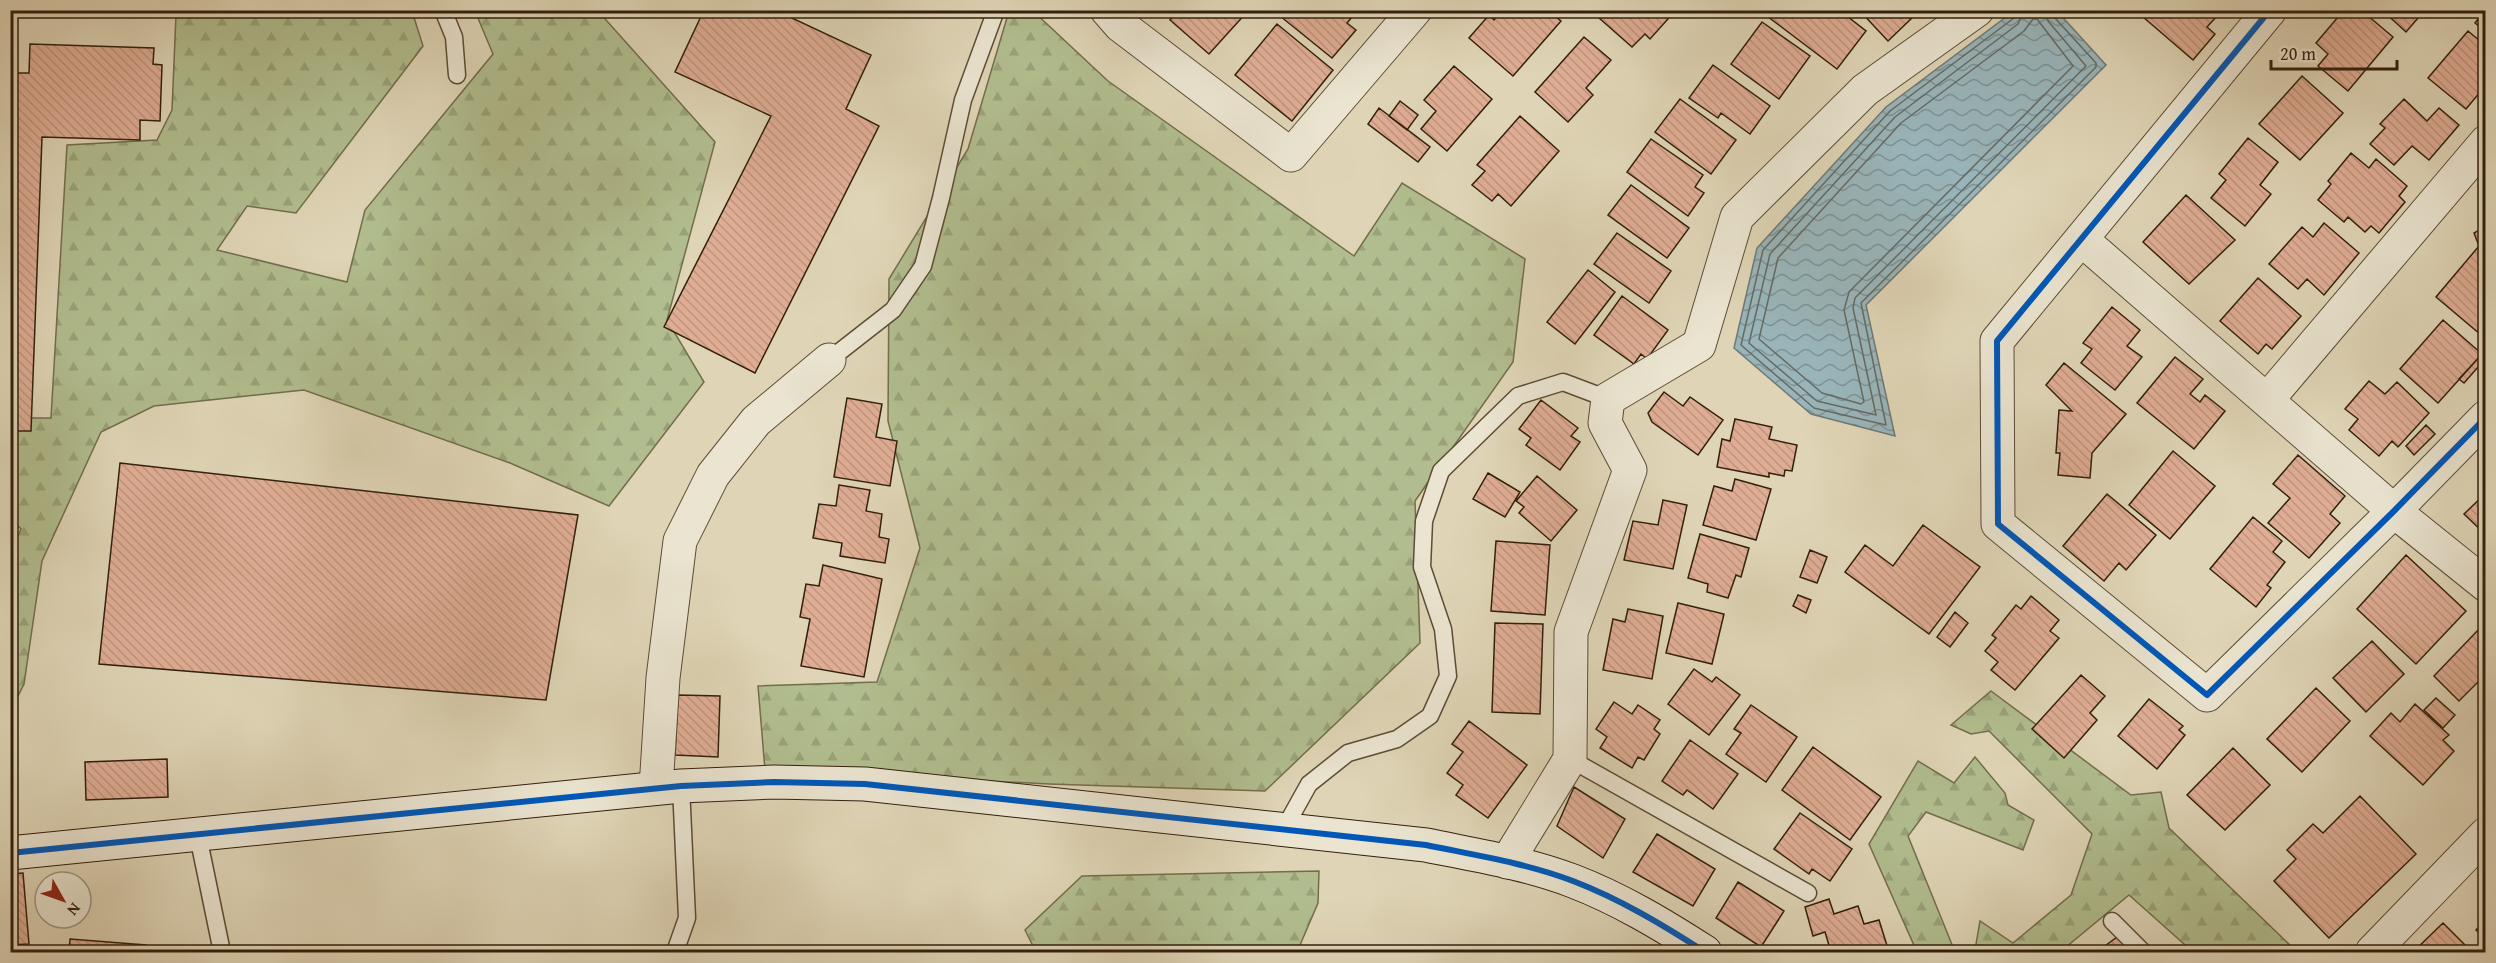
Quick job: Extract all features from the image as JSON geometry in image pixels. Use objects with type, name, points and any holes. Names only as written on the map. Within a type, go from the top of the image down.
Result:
[{"type":"street","points":[[1107,10],[1120,26],[1291,155],[1415,10]]},
{"type":"street","points":[[1507,862],[1570,759],[1571,632],[1630,470],[1605,423],[1608,399],[1699,345],[1737,218],[1865,90],[1977,10]]},
{"type":"street","points":[[2270,10],[1997,341],[1998,524],[2207,695],[2486,417]]},
{"type":"street","points":[[2267,400],[2486,142]]},
{"type":"street","points":[[2080,239],[2394,511],[2486,585]]},
{"type":"street","points":[[668,787],[663,678],[680,541],[713,475],[756,421],[829,360]]},
{"type":"street","points":[[10,854],[668,787],[774,782],[865,784],[1426,845],[1507,862],[1571,880],[1623,903],[1705,952]]},
{"type":"street","points":[[2372,952],[2486,834]]},
{"type":"lane","points":[[443,10],[454,37],[456,75]]},
{"type":"lane","points":[[829,360],[893,310],[922,266],[941,198],[963,100],[996,10]]},
{"type":"lane","points":[[1284,829],[1308,784],[1348,753],[1397,739],[1430,716],[1448,676],[1443,629],[1422,567],[1424,521],[1441,471],[1518,396],[1563,382],[1608,399]]},
{"type":"lane","points":[[1570,759],[1808,893]]},
{"type":"lane","points":[[668,787],[687,918],[675,952]]},
{"type":"lane","points":[[198,836],[222,952]]},
{"type":"lane","points":[[2112,921],[2143,952]]},
{"type":"green space","points":[[116,11],[412,11],[423,46],[296,213],[247,206],[217,250],[347,282],[365,210],[493,54],[475,11],[598,11],[715,142],[667,320],[704,382],[609,506],[510,463],[304,390],[154,406],[101,432],[42,561],[24,684],[11,710],[11,552],[21,529],[11,519],[11,418],[51,418],[67,145],[157,140],[172,110],[176,15]]},
{"type":"green space","points":[[1009,11],[1033,11],[1108,81],[1354,256],[1402,183],[1525,259],[1513,362],[1415,501],[1420,643],[1265,791],[1049,784],[765,770],[758,686],[877,682],[920,548],[888,421],[889,279],[968,149]]},
{"type":"green space","points":[[1991,691],[2131,795],[2161,792],[2169,828],[2297,952],[2193,952],[2129,895],[2060,952],[1979,952],[1975,950],[1980,921],[2013,943],[2071,895],[2092,834],[1989,731],[1971,734],[1951,725]]},
{"type":"green space","points":[[1975,757],[2005,793],[2008,805],[2034,820],[2023,850],[1926,812],[1908,836],[1955,952],[1917,952],[1869,844],[1918,761],[1954,783]]},
{"type":"green space","points":[[1319,871],[1318,903],[1297,952],[1036,952],[1025,930],[1082,876]]},
{"type":"water","points":[[2014,11],[2057,11],[2106,65],[1866,305],[1895,436],[1811,414],[1734,348],[1757,248],[1886,107]]},
{"type":"building","points":[[704,10],[775,10],[871,55],[846,109],[879,126],[755,373],[664,327],[771,116],[675,72]]},
{"type":"building","points":[[1178,10],[1245,10],[1247,12],[1209,54],[1170,20]]},
{"type":"building","points":[[1285,10],[1358,10],[1347,23],[1356,30],[1332,58],[1280,16]]},
{"type":"building","points":[[1502,10],[1549,10],[1561,21],[1513,76],[1469,38],[1489,15],[1494,20]]},
{"type":"building","points":[[1605,10],[1676,10],[1650,39],[1645,34],[1632,47],[1599,18]]},
{"type":"building","points":[[1759,10],[1839,10],[1866,31],[1837,69]]},
{"type":"building","points":[[1859,10],[1906,10],[1913,17],[1888,41]]},
{"type":"building","points":[[2135,10],[2213,10],[2218,15],[2207,27],[2215,34],[2193,60]]},
{"type":"building","points":[[2344,10],[2361,10],[2393,37],[2348,91],[2318,66],[2328,54],[2316,43]]},
{"type":"building","points":[[2382,10],[2425,10],[2406,32]]},
{"type":"building","points":[[2486,10],[2486,32],[2475,23]]},
{"type":"building","points":[[1762,22],[1810,56],[1779,99],[1731,64]]},
{"type":"building","points":[[1277,24],[1333,70],[1292,121],[1235,75]]},
{"type":"building","points":[[2468,31],[2486,46],[2486,95],[2481,91],[2466,109],[2428,78]]},
{"type":"building","points":[[1584,37],[1611,60],[1586,88],[1593,95],[1568,122],[1535,92]]},
{"type":"building","points":[[30,44],[154,48],[153,64],[162,65],[160,121],[140,120],[140,140],[42,137],[31,431],[10,431],[10,73],[29,73]]},
{"type":"building","points":[[1713,65],[1770,106],[1750,134],[1721,113],[1718,118],[1689,98]]},
{"type":"building","points":[[1454,66],[1492,99],[1447,151],[1421,129],[1436,111],[1424,100]]},
{"type":"building","points":[[2302,76],[2343,113],[2300,160],[2259,124]]},
{"type":"building","points":[[1680,99],[1736,140],[1711,174],[1655,132]]},
{"type":"building","points":[[2404,99],[2427,121],[2439,108],[2459,125],[2429,160],[2412,146],[2394,165],[2370,144],[2385,128],[2380,124]]},
{"type":"building","points":[[1400,101],[1418,115],[1407,130],[1389,116]]},
{"type":"building","points":[[1379,108],[1430,147],[1418,162],[1368,124]]},
{"type":"building","points":[[1520,116],[1559,151],[1511,206],[1498,194],[1492,201],[1472,185],[1485,171],[1477,165]]},
{"type":"building","points":[[2248,138],[2278,162],[2260,185],[2271,194],[2245,226],[2211,198],[2226,180],[2219,174]]},
{"type":"building","points":[[1651,139],[1703,175],[1695,187],[1704,193],[1688,216],[1627,172]]},
{"type":"building","points":[[2351,153],[2369,168],[2376,159],[2407,186],[2399,196],[2405,202],[2379,233],[2371,226],[2365,232],[2348,217],[2344,222],[2318,200],[2331,184],[2328,181]]},
{"type":"building","points":[[1631,185],[1689,228],[1667,258],[1608,215]]},
{"type":"building","points":[[2186,195],[2235,240],[2189,284],[2143,242]]},
{"type":"building","points":[[2324,223],[2359,253],[2324,295],[2307,279],[2298,289],[2269,264],[2302,227],[2313,237]]},
{"type":"building","points":[[2486,226],[2486,339],[2436,297],[2479,246],[2474,233]]},
{"type":"building","points":[[1617,233],[1671,271],[1649,303],[1594,264]]},
{"type":"building","points":[[1588,270],[1615,292],[1575,344],[1547,322]]},
{"type":"building","points":[[2258,278],[2301,316],[2272,349],[2266,344],[2258,354],[2220,321]]},
{"type":"building","points":[[1622,296],[1668,330],[1647,359],[1641,354],[1634,364],[1594,335]]},
{"type":"building","points":[[2112,307],[2140,330],[2127,346],[2142,357],[2115,390],[2081,363],[2092,349],[2083,343]]},
{"type":"building","points":[[2443,320],[2482,354],[2438,403],[2400,369]]},
{"type":"building","points":[[2482,354],[2486,358],[2464,383],[2459,379]]},
{"type":"building","points":[[2175,357],[2203,379],[2190,394],[2200,402],[2205,395],[2225,411],[2194,449],[2137,403]]},
{"type":"building","points":[[2064,363],[2126,414],[2092,453],[2090,478],[2058,475],[2060,453],[2056,453],[2059,410],[2072,411],[2046,385]]},
{"type":"building","points":[[2369,381],[2385,394],[2397,382],[2429,413],[2398,447],[2392,441],[2379,456],[2349,430],[2358,419],[2345,409]]},
{"type":"building","points":[[1664,392],[1683,406],[1690,397],[1723,420],[1698,455],[1652,422],[1648,413]]},
{"type":"building","points":[[847,398],[882,404],[876,437],[897,441],[890,486],[834,477]]},
{"type":"building","points":[[1541,400],[1578,428],[1571,436],[1580,442],[1560,470],[1526,445],[1531,438],[1519,429]]},
{"type":"building","points":[[1735,419],[1772,427],[1769,439],[1797,445],[1792,471],[1785,470],[1784,476],[1769,473],[1769,477],[1717,467],[1722,439],[1730,441]]},
{"type":"building","points":[[2426,425],[2435,434],[2414,455],[2406,446]]},
{"type":"building","points":[[2173,451],[2215,486],[2170,539],[2129,505]]},
{"type":"building","points":[[2298,455],[2345,496],[2330,514],[2340,523],[2309,558],[2268,523],[2290,498],[2273,484]]},
{"type":"building","points":[[120,463],[578,515],[546,700],[99,664]]},
{"type":"building","points":[[1488,473],[1520,492],[1505,517],[1473,499]]},
{"type":"building","points":[[1537,476],[1577,510],[1551,541],[1519,513],[1524,507],[1516,501]]},
{"type":"building","points":[[1735,479],[1771,489],[1756,540],[1703,525],[1714,486],[1732,491]]},
{"type":"building","points":[[839,485],[870,490],[866,511],[882,514],[879,537],[889,539],[885,563],[840,556],[842,543],[813,538],[819,504],[836,506]]},
{"type":"building","points":[[2486,493],[2486,535],[2464,514]]},
{"type":"building","points":[[2107,494],[2156,535],[2126,570],[2119,563],[2104,581],[2063,546]]},
{"type":"building","points":[[1663,500],[1687,505],[1673,569],[1624,560],[1633,521],[1658,525]]},
{"type":"building","points":[[2253,517],[2282,541],[2273,552],[2285,562],[2267,585],[2271,588],[2256,607],[2210,569]]},
{"type":"building","points":[[1923,525],[1980,567],[1929,634],[1845,572],[1865,545],[1893,566]]},
{"type":"building","points":[[1700,534],[1749,548],[1741,577],[1736,575],[1728,598],[1707,592],[1708,584],[1688,578]]},
{"type":"building","points":[[1496,541],[1550,545],[1545,615],[1491,611]]},
{"type":"building","points":[[1810,550],[1827,557],[1817,583],[1800,577]]},
{"type":"building","points":[[2406,555],[2466,611],[2416,664],[2357,609]]},
{"type":"building","points":[[823,565],[882,579],[864,677],[801,666],[810,619],[800,617],[806,584],[819,586]]},
{"type":"building","points":[[1798,595],[1811,600],[1806,613],[1793,606]]},
{"type":"building","points":[[2031,596],[2059,620],[2050,631],[2059,638],[2015,690],[1991,670],[1998,662],[1985,651],[1996,638],[1992,635],[2016,605],[2021,609]]},
{"type":"building","points":[[1678,603],[1724,614],[1712,664],[1666,653]]},
{"type":"building","points":[[1628,609],[1663,616],[1652,679],[1603,670],[1613,619],[1625,622]]},
{"type":"building","points":[[1955,612],[1968,623],[1950,647],[1937,637]]},
{"type":"building","points":[[1495,623],[1543,624],[1540,714],[1492,712]]},
{"type":"building","points":[[2481,627],[2486,631],[2486,674],[2459,701],[2434,676]]},
{"type":"building","points":[[2372,641],[2404,674],[2366,712],[2333,678]]},
{"type":"building","points":[[1694,669],[1712,682],[1716,677],[1740,695],[1709,735],[1668,704]]},
{"type":"building","points":[[2081,675],[2105,696],[2090,713],[2097,720],[2064,758],[2032,729]]},
{"type":"building","points":[[2316,688],[2350,721],[2302,772],[2267,739]]},
{"type":"building","points":[[678,695],[720,696],[718,757],[675,755]]},
{"type":"building","points":[[2436,698],[2455,715],[2443,728],[2424,710]]},
{"type":"building","points":[[2149,699],[2183,726],[2179,730],[2185,735],[2157,769],[2118,736]]},
{"type":"building","points":[[1614,702],[1632,714],[1638,705],[1660,720],[1654,729],[1660,734],[1644,760],[1638,757],[1632,768],[1600,748],[1607,737],[1596,729]]},
{"type":"building","points":[[2415,704],[2449,735],[2443,740],[2454,751],[2423,785],[2370,736],[2391,713],[2400,722]]},
{"type":"building","points":[[1751,705],[1797,737],[1766,782],[1726,754],[1741,733],[1734,729]]},
{"type":"building","points":[[1469,721],[1527,765],[1488,818],[1456,795],[1463,785],[1447,773],[1463,752],[1452,744]]},
{"type":"building","points":[[1690,740],[1738,774],[1713,809],[1687,790],[1683,795],[1662,781]]},
{"type":"building","points":[[1813,747],[1881,797],[1850,840],[1782,790]]},
{"type":"building","points":[[2233,748],[2270,785],[2225,830],[2187,795]]},
{"type":"building","points":[[167,759],[168,797],[86,800],[85,762]]},
{"type":"building","points":[[1574,787],[1625,819],[1603,858],[1557,826]]},
{"type":"building","points":[[2360,796],[2416,854],[2329,938],[2274,881],[2296,859],[2287,850],[2313,824],[2323,833]]},
{"type":"building","points":[[1800,813],[1852,849],[1830,881],[1812,869],[1809,874],[1774,849]]},
{"type":"building","points":[[1657,834],[1715,869],[1693,906],[1633,872]]},
{"type":"building","points":[[23,873],[29,944],[10,945],[10,874]]},
{"type":"building","points":[[1738,882],[1784,911],[1761,947],[1716,918]]},
{"type":"building","points":[[1829,899],[1834,914],[1858,906],[1864,924],[1879,920],[1889,952],[1831,952],[1825,932],[1813,936],[1805,907]]},
{"type":"building","points":[[2486,920],[2486,939],[2476,930]]},
{"type":"building","points":[[2443,923],[2472,952],[2413,952]]},
{"type":"building","points":[[2121,934],[2135,952],[2097,952]]},
{"type":"building","points":[[70,939],[146,945],[146,952],[69,952]]},
{"type":"cycle path","points":[[2270,10],[1997,341],[1998,524],[2207,695],[2486,417]]},
{"type":"cycle path","points":[[10,853],[681,786],[774,782],[865,784],[1426,845],[1463,852],[1537,869],[1590,888],[1641,913],[1705,952]]}]
